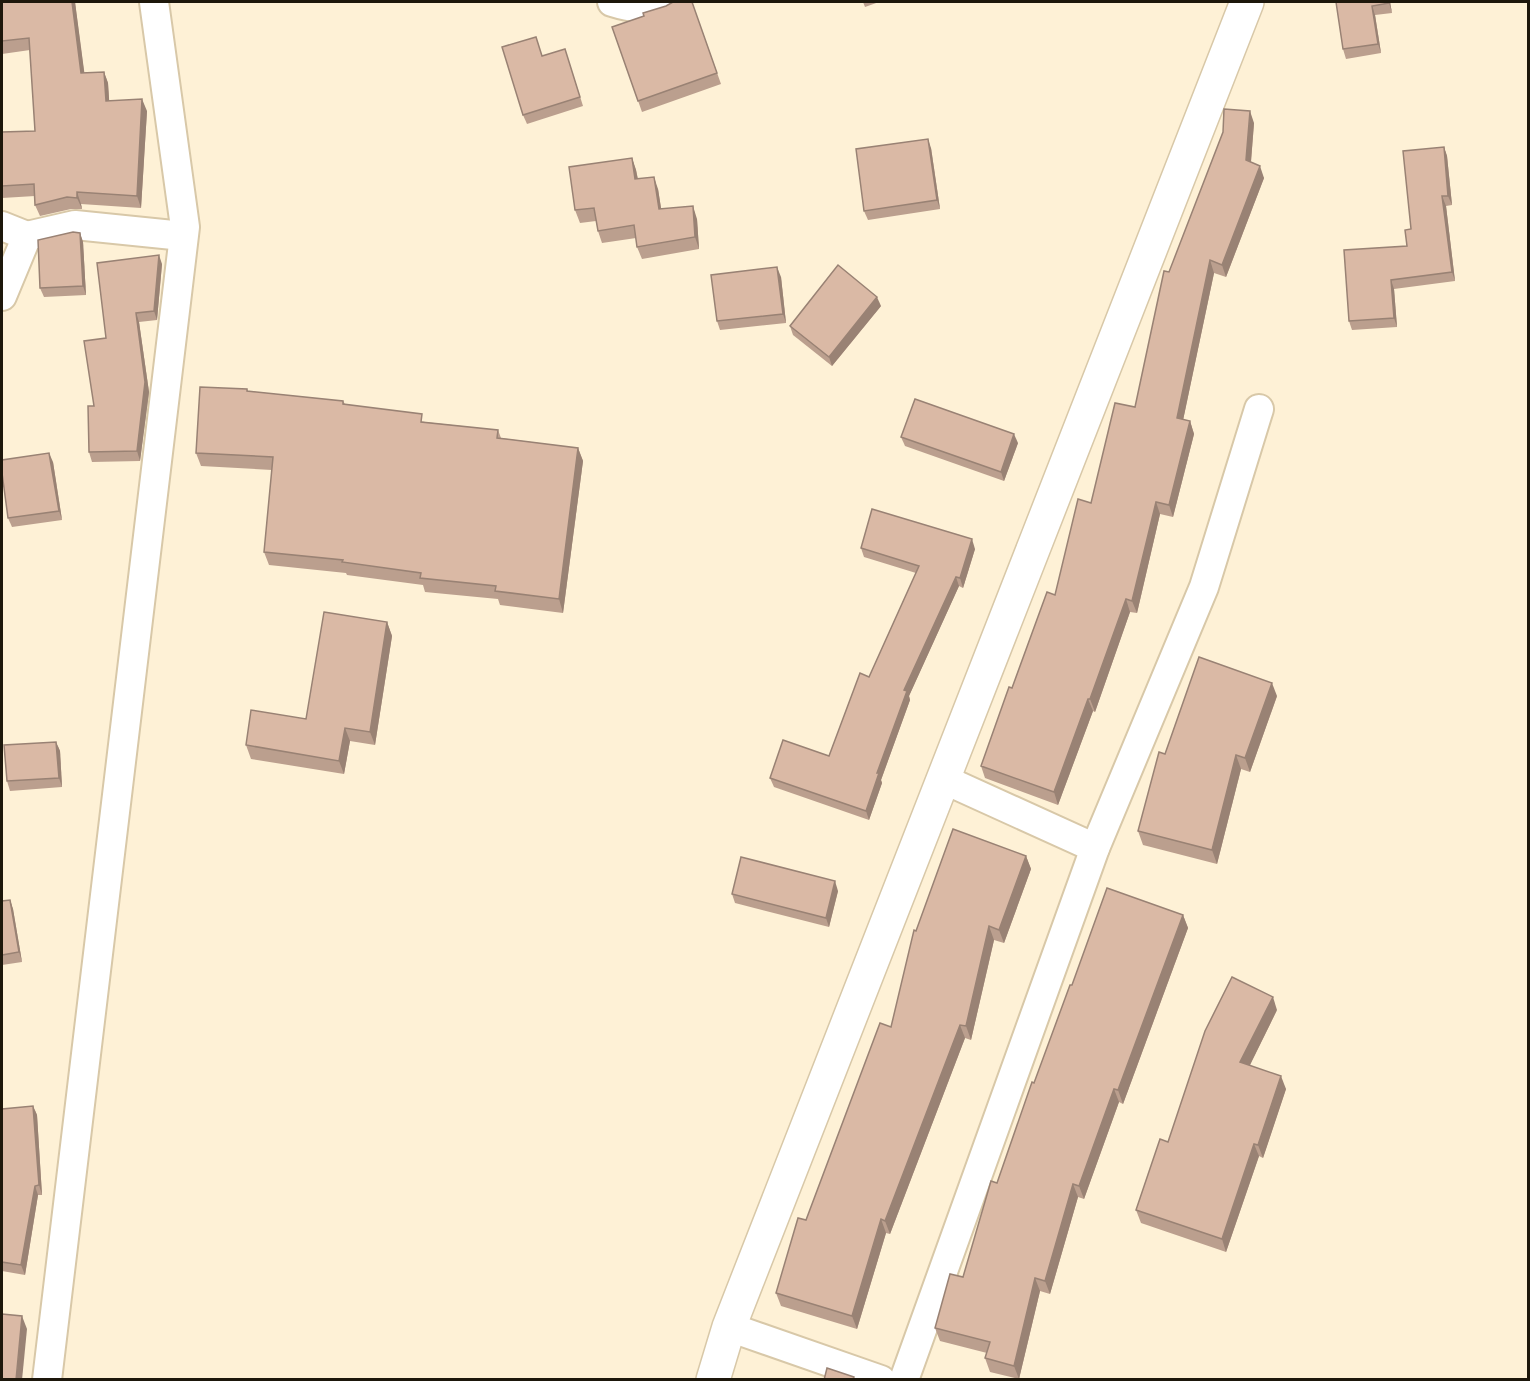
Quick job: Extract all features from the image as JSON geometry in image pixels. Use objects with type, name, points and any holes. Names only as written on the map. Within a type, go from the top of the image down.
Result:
[{"type":"street","points":[[47,1380],[185,226],[154,2]]},
{"type":"street","points":[[612,2],[634,9],[655,6],[664,2]]},
{"type":"street","points":[[712,1380],[729,1327],[1247,2]]},
{"type":"street","points":[[2,226],[27,237],[75,225],[183,236]]},
{"type":"street","points":[[2,296],[27,237]]},
{"type":"street","points":[[904,1380],[1095,848],[1204,587],[1259,409]]},
{"type":"street","points":[[943,779],[1095,848]]},
{"type":"street","points":[[729,1327],[881,1380]]},
{"type":"building","points":[[2,2],[72,2],[81,73],[104,72],[106,101],[142,99],[137,196],[77,192],[77,198],[67,197],[35,205],[34,184],[2,186],[2,132],[35,131],[29,38],[2,41]]},
{"type":"building","points":[[673,2],[692,2],[717,73],[638,101],[612,27],[644,16],[643,13]]},
{"type":"building","points":[[1336,2],[1389,3],[1372,6],[1378,44],[1343,49]]},
{"type":"building","points":[[536,37],[542,56],[565,49],[580,97],[523,115],[502,47]]},
{"type":"building","points":[[1224,109],[1250,111],[1246,160],[1260,166],[1222,265],[1210,260],[1177,418],[1190,421],[1169,505],[1156,502],[1132,601],[1126,599],[1054,792],[981,766],[1009,687],[1012,688],[1047,592],[1055,595],[1078,499],[1091,503],[1115,403],[1135,407],[1164,271],[1169,272],[1223,132]]},
{"type":"building","points":[[928,139],[937,200],[864,211],[856,149]]},
{"type":"building","points":[[1444,147],[1448,196],[1442,196],[1452,272],[1391,280],[1394,318],[1349,321],[1344,250],[1407,246],[1405,230],[1411,229],[1403,151]]},
{"type":"building","points":[[632,158],[635,179],[654,177],[659,209],[693,206],[695,237],[637,247],[634,225],[598,231],[594,208],[575,210],[569,167]]},
{"type":"building","points":[[73,232],[80,233],[83,286],[40,288],[38,240]]},
{"type":"building","points":[[159,255],[154,311],[136,313],[145,382],[137,451],[89,452],[88,406],[94,406],[84,341],[106,338],[97,263]]},
{"type":"building","points":[[838,265],[877,297],[829,357],[790,326]]},
{"type":"building","points":[[777,267],[783,314],[717,321],[711,275]]},
{"type":"building","points":[[200,387],[247,389],[247,391],[343,401],[343,404],[422,414],[421,422],[498,430],[497,438],[578,448],[559,599],[495,591],[496,586],[420,578],[421,573],[342,562],[343,560],[264,552],[273,457],[196,453]]},
{"type":"building","points":[[915,399],[1014,434],[1001,472],[901,437]]},
{"type":"building","points":[[49,453],[59,511],[8,518],[2,460]]},
{"type":"building","points":[[872,509],[972,539],[960,578],[956,577],[904,690],[907,691],[877,773],[879,773],[866,811],[770,778],[783,740],[829,756],[860,673],[869,677],[919,566],[861,548]]},
{"type":"building","points":[[324,612],[387,622],[370,732],[345,728],[339,761],[246,745],[251,710],[306,719]]},
{"type":"building","points":[[1199,657],[1272,683],[1245,758],[1236,755],[1212,850],[1138,831],[1159,752],[1165,754]]},
{"type":"building","points":[[56,742],[59,778],[7,781],[4,745]]},
{"type":"building","points":[[953,829],[1026,856],[999,930],[989,926],[966,1026],[960,1025],[885,1221],[881,1219],[852,1316],[776,1293],[798,1218],[806,1220],[880,1023],[891,1027],[914,930],[916,931]]},
{"type":"building","points":[[741,857],[835,881],[826,918],[732,894]]},
{"type":"building","points":[[1107,888],[1183,915],[1118,1090],[1114,1089],[1079,1186],[1073,1184],[1045,1281],[1035,1278],[1014,1366],[985,1358],[990,1342],[935,1328],[950,1274],[963,1277],[991,1181],[997,1183],[1032,1082],[1034,1083],[1070,985],[1072,985]]},
{"type":"building","points":[[10,900],[19,952],[2,955],[2,901]]},
{"type":"building","points":[[1232,977],[1273,997],[1240,1062],[1281,1076],[1258,1145],[1254,1144],[1222,1239],[1136,1210],[1160,1139],[1168,1142],[1205,1031]]},
{"type":"building","points":[[33,1106],[39,1185],[35,1186],[21,1265],[2,1262],[2,1109]]},
{"type":"building","points":[[2,1314],[22,1316],[16,1380],[2,1380]]},
{"type":"building","points":[[827,1368],[854,1377],[853,1380],[824,1380]]}]
